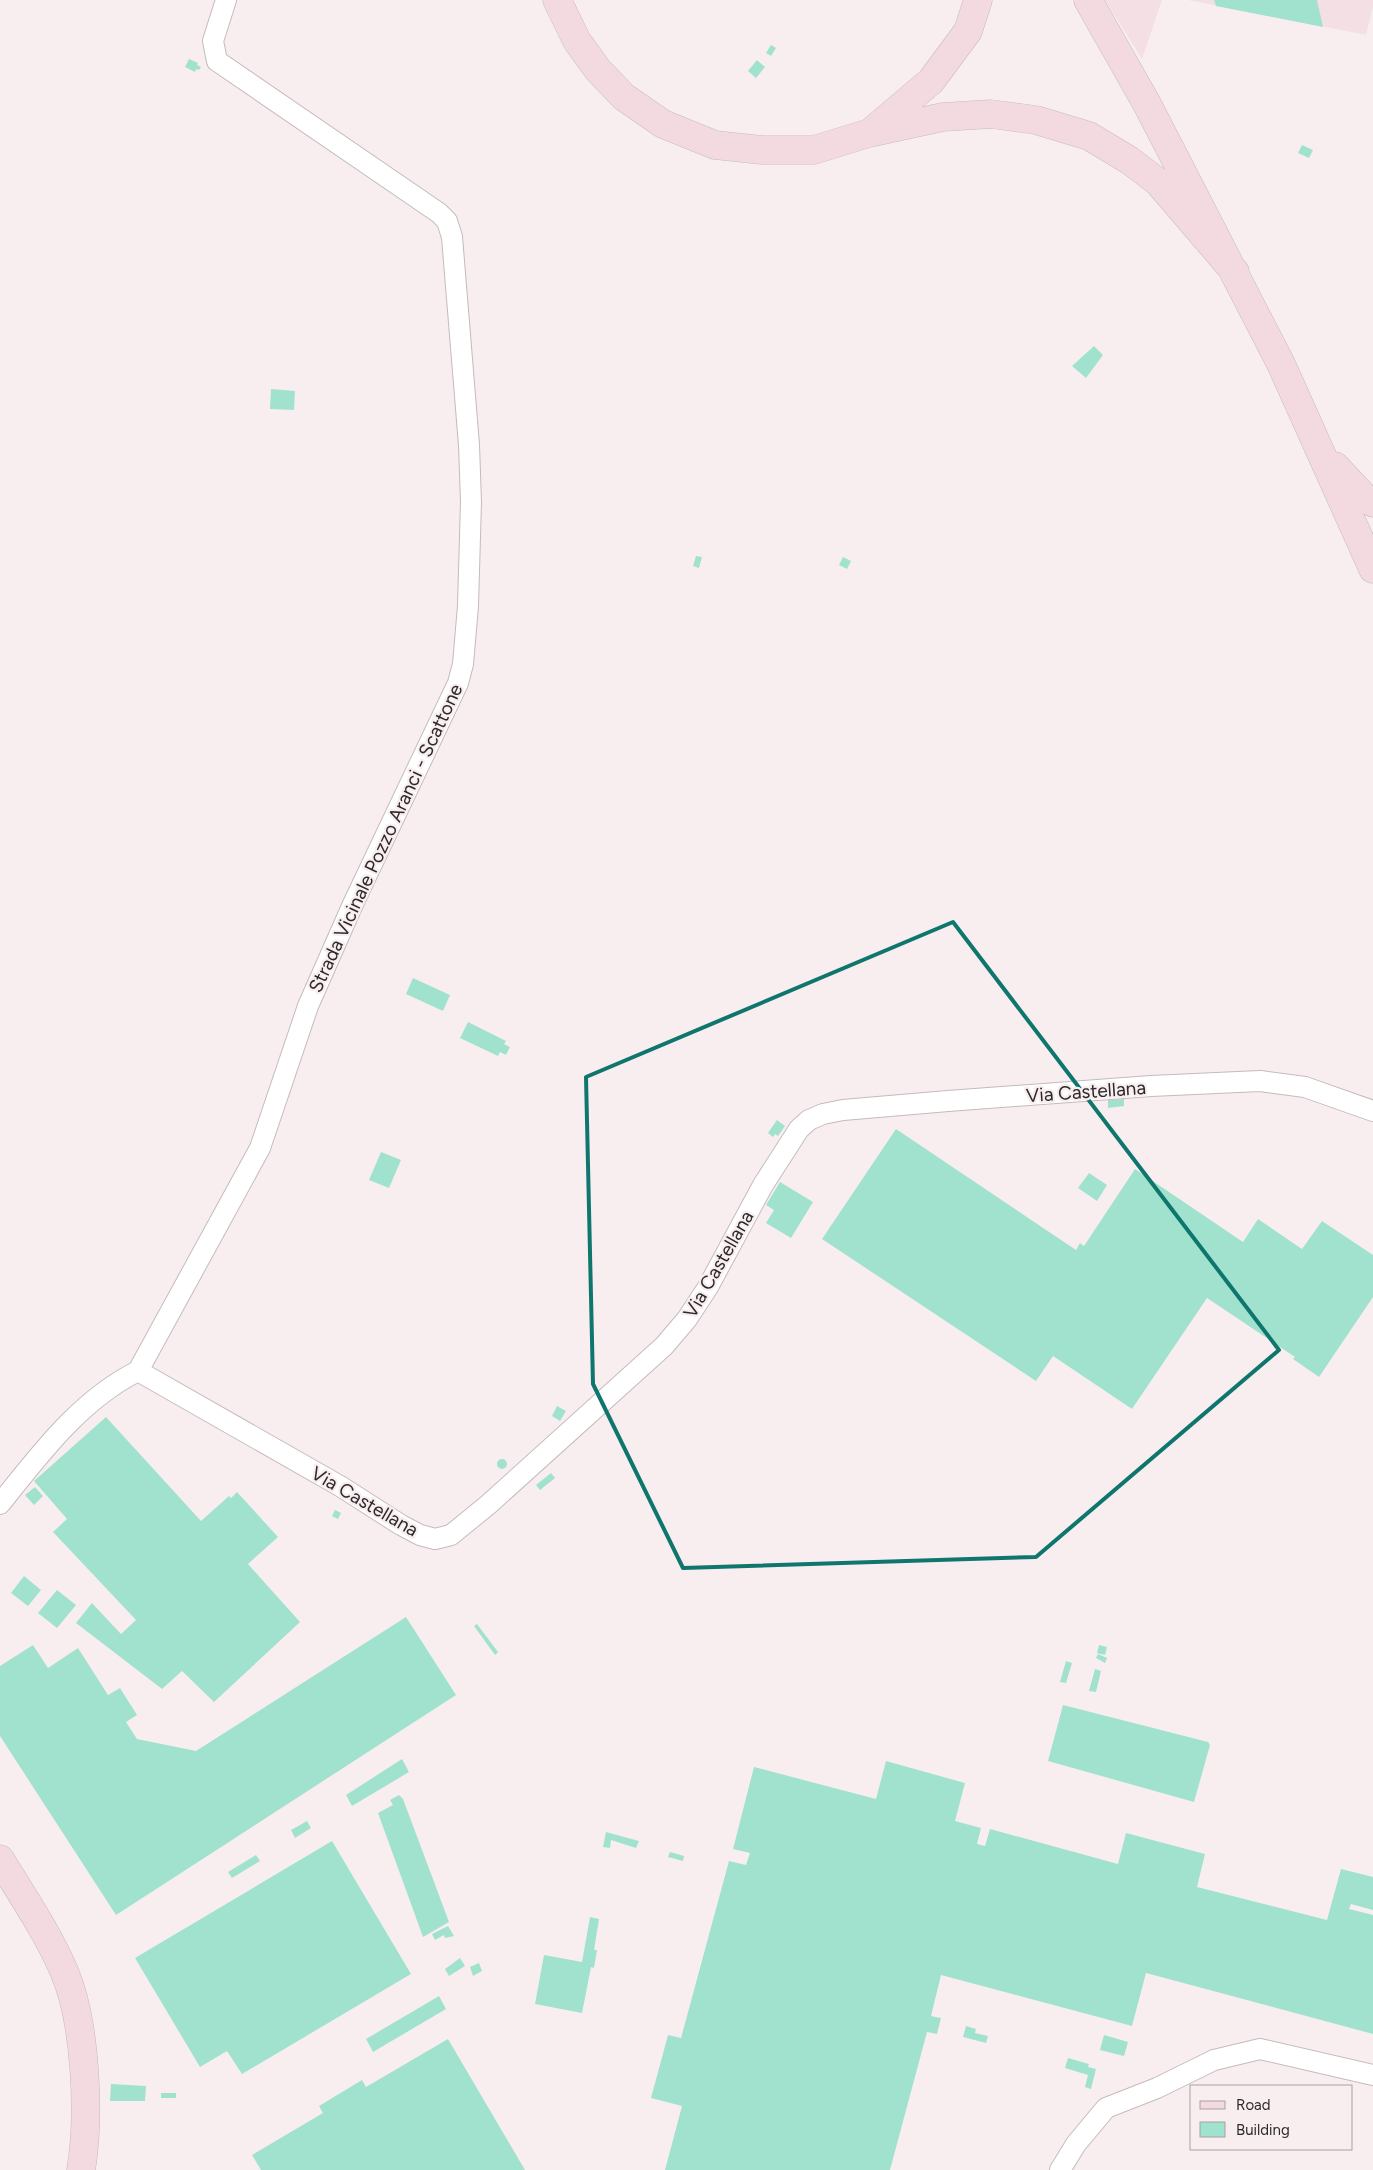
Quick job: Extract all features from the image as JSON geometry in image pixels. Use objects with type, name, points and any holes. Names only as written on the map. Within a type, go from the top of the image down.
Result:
[{"type":"main road","points":[[557,0],[577,41],[598,70],[624,97],[663,124],[715,145],[762,150],[814,150],[869,133],[943,117],[991,114],[1036,120],[1088,136],[1129,160],[1158,182],[1234,272]]},
{"type":"main road","points":[[869,133],[931,81],[968,31],[978,0]]},
{"type":"main road","points":[[1088,0],[1147,104],[1234,272],[1320,448],[1373,569]]},
{"type":"main road","points":[[1320,448],[1340,473],[1373,502]]},
{"type":"main road","points":[[0,1859],[40,1926],[64,1972],[80,2026],[84,2078],[84,2154],[81,2170]]},
{"type":"street","name":"Strada Vicinale Pozzo Aranci - Scattone","points":[[138,1371],[260,1148],[308,1006],[353,904],[458,683],[468,606],[471,502],[469,445],[452,237],[447,222],[439,212],[217,61],[213,41],[226,0]]},
{"type":"street","name":"Via Castellana","points":[[138,1371],[340,1486],[401,1524],[435,1539],[451,1535],[489,1504],[664,1346],[687,1319],[708,1287],[763,1185],[799,1129],[809,1120],[844,1110],[948,1101],[1151,1086],[1260,1081],[1305,1087],[1373,1112]]},
{"type":"street","points":[[0,1504],[50,1440],[99,1395],[138,1371]]},
{"type":"street","points":[[1060,2170],[1076,2144],[1106,2108],[1157,2088],[1214,2060],[1260,2049],[1373,2075]]},
{"type":"highlighted area","points":[[953,922],[1279,1350],[1036,1557],[683,1568],[593,1384],[586,1077]]},
{"type":"shaded area","points":[[1105,0],[1162,0],[1142,59]]},
{"type":"shaded area","points":[[1188,0],[1373,0],[1373,7],[1366,35]]},
{"type":"building","points":[[1214,0],[1317,0],[1323,27],[1216,6]]},
{"type":"building","points":[[771,45],[776,48],[771,56],[766,53]]},
{"type":"building","points":[[189,59],[198,63],[197,65],[201,67],[199,70],[196,69],[195,72],[185,67]]},
{"type":"building","points":[[757,60],[765,67],[756,78],[748,71]]},
{"type":"building","points":[[1302,145],[1313,150],[1309,158],[1298,153]]},
{"type":"building","points":[[1094,346],[1103,355],[1086,378],[1072,366]]},
{"type":"building","points":[[271,389],[295,391],[294,410],[270,409]]},
{"type":"building","points":[[696,556],[702,557],[699,568],[693,566]]},
{"type":"building","points":[[843,557],[851,561],[847,569],[839,565]]},
{"type":"building","points":[[413,978],[450,995],[443,1011],[406,994]]},
{"type":"building","points":[[468,1022],[506,1041],[504,1044],[510,1047],[506,1055],[500,1052],[498,1056],[460,1038]]},
{"type":"building","points":[[1124,1099],[1124,1106],[1108,1108],[1108,1100]]},
{"type":"building","points":[[777,1120],[785,1126],[778,1136],[775,1134],[773,1137],[768,1133]]},
{"type":"building","points":[[896,1129],[1076,1250],[1080,1243],[1084,1246],[1135,1169],[1243,1242],[1258,1219],[1302,1249],[1322,1221],[1373,1255],[1373,1297],[1319,1377],[1293,1359],[1295,1357],[1207,1298],[1132,1409],[1053,1356],[1036,1381],[822,1239]]},
{"type":"building","points":[[381,1152],[401,1160],[389,1188],[369,1180]]},
{"type":"building","points":[[1089,1173],[1107,1185],[1097,1201],[1078,1188]]},
{"type":"building","points":[[780,1182],[813,1202],[791,1238],[766,1223],[774,1210],[766,1205]]},
{"type":"building","points":[[557,1406],[566,1411],[560,1421],[552,1416]]},
{"type":"building","points":[[106,1417],[201,1521],[229,1496],[231,1498],[237,1492],[278,1537],[248,1564],[300,1622],[214,1702],[182,1671],[162,1689],[76,1623],[92,1603],[121,1634],[136,1620],[53,1532],[67,1519],[34,1481]]},
{"type":"building","points":[[502,1459],[507,1464],[502,1469],[497,1464]]},
{"type":"building","points":[[551,1473],[555,1478],[540,1490],[536,1485]]},
{"type":"building","points":[[35,1487],[43,1496],[34,1505],[25,1495]]},
{"type":"building","points":[[335,1510],[341,1513],[338,1519],[332,1516]]},
{"type":"building","points":[[24,1576],[41,1590],[28,1606],[11,1593]]},
{"type":"building","points":[[57,1590],[76,1605],[57,1628],[38,1613]]},
{"type":"building","points":[[406,1617],[456,1695],[116,1915],[0,1736],[0,1666],[33,1645],[48,1668],[78,1648],[108,1695],[120,1688],[137,1715],[126,1722],[137,1739],[196,1751]]},
{"type":"building","points":[[477,1624],[498,1652],[495,1655],[474,1626]]},
{"type":"building","points":[[1099,1645],[1107,1647],[1105,1655],[1097,1653]]},
{"type":"building","points":[[1098,1654],[1107,1658],[1105,1663],[1096,1658]]},
{"type":"building","points":[[1066,1661],[1072,1663],[1066,1683],[1060,1682]]},
{"type":"building","points":[[1095,1669],[1101,1671],[1096,1692],[1089,1691]]},
{"type":"building","points":[[1063,1705],[1208,1742],[1210,1745],[1194,1802],[1048,1761]]},
{"type":"building","points":[[402,1759],[409,1772],[352,1806],[346,1795]]},
{"type":"building","points":[[886,1761],[965,1783],[955,1821],[981,1828],[977,1844],[985,1846],[990,1829],[1118,1864],[1126,1833],[1205,1854],[1197,1887],[1327,1920],[1341,1869],[1373,1877],[1373,1910],[1351,1904],[1349,1909],[1373,1915],[1373,2034],[1146,1973],[1132,2026],[941,1975],[931,2016],[941,2018],[937,2034],[927,2032],[890,2170],[665,2170],[682,2106],[651,2098],[668,2035],[681,2038],[729,1861],[746,1865],[750,1853],[733,1849],[754,1767],[876,1799]]},
{"type":"building","points":[[399,1795],[403,1799],[449,1922],[423,1937],[378,1813],[393,1805],[390,1800]]},
{"type":"building","points":[[307,1821],[311,1828],[295,1838],[291,1830]]},
{"type":"building","points":[[606,1832],[639,1841],[636,1848],[611,1840],[610,1848],[603,1847]]},
{"type":"building","points":[[332,1841],[411,1974],[242,2074],[227,2051],[200,2067],[135,1958]]},
{"type":"building","points":[[670,1852],[684,1856],[683,1861],[668,1857]]},
{"type":"building","points":[[256,1855],[260,1861],[232,1878],[228,1872]]},
{"type":"building","points":[[590,1917],[599,1919],[594,1950],[597,1950],[594,1968],[591,1967],[582,2013],[535,2004],[544,1955],[582,1962]]},
{"type":"building","points":[[448,1926],[454,1936],[445,1938],[444,1935],[435,1940],[432,1934]]},
{"type":"building","points":[[460,1958],[465,1966],[449,1976],[445,1969]]},
{"type":"building","points":[[479,1963],[482,1971],[473,1976],[470,1967]]},
{"type":"building","points":[[439,1996],[446,2009],[373,2052],[366,2039]]},
{"type":"building","points":[[966,2026],[976,2029],[975,2033],[988,2036],[986,2043],[963,2037]]},
{"type":"building","points":[[1104,2035],[1128,2042],[1124,2056],[1100,2050]]},
{"type":"building","points":[[448,2039],[525,2170],[261,2170],[252,2155],[323,2113],[319,2106],[362,2080],[366,2087]]},
{"type":"building","points":[[1068,2058],[1089,2064],[1088,2067],[1096,2069],[1091,2089],[1085,2087],[1088,2075],[1065,2068]]},
{"type":"building","points":[[111,2084],[146,2086],[145,2101],[110,2101]]},
{"type":"building","points":[[161,2093],[176,2093],[176,2098],[161,2098]]}]
